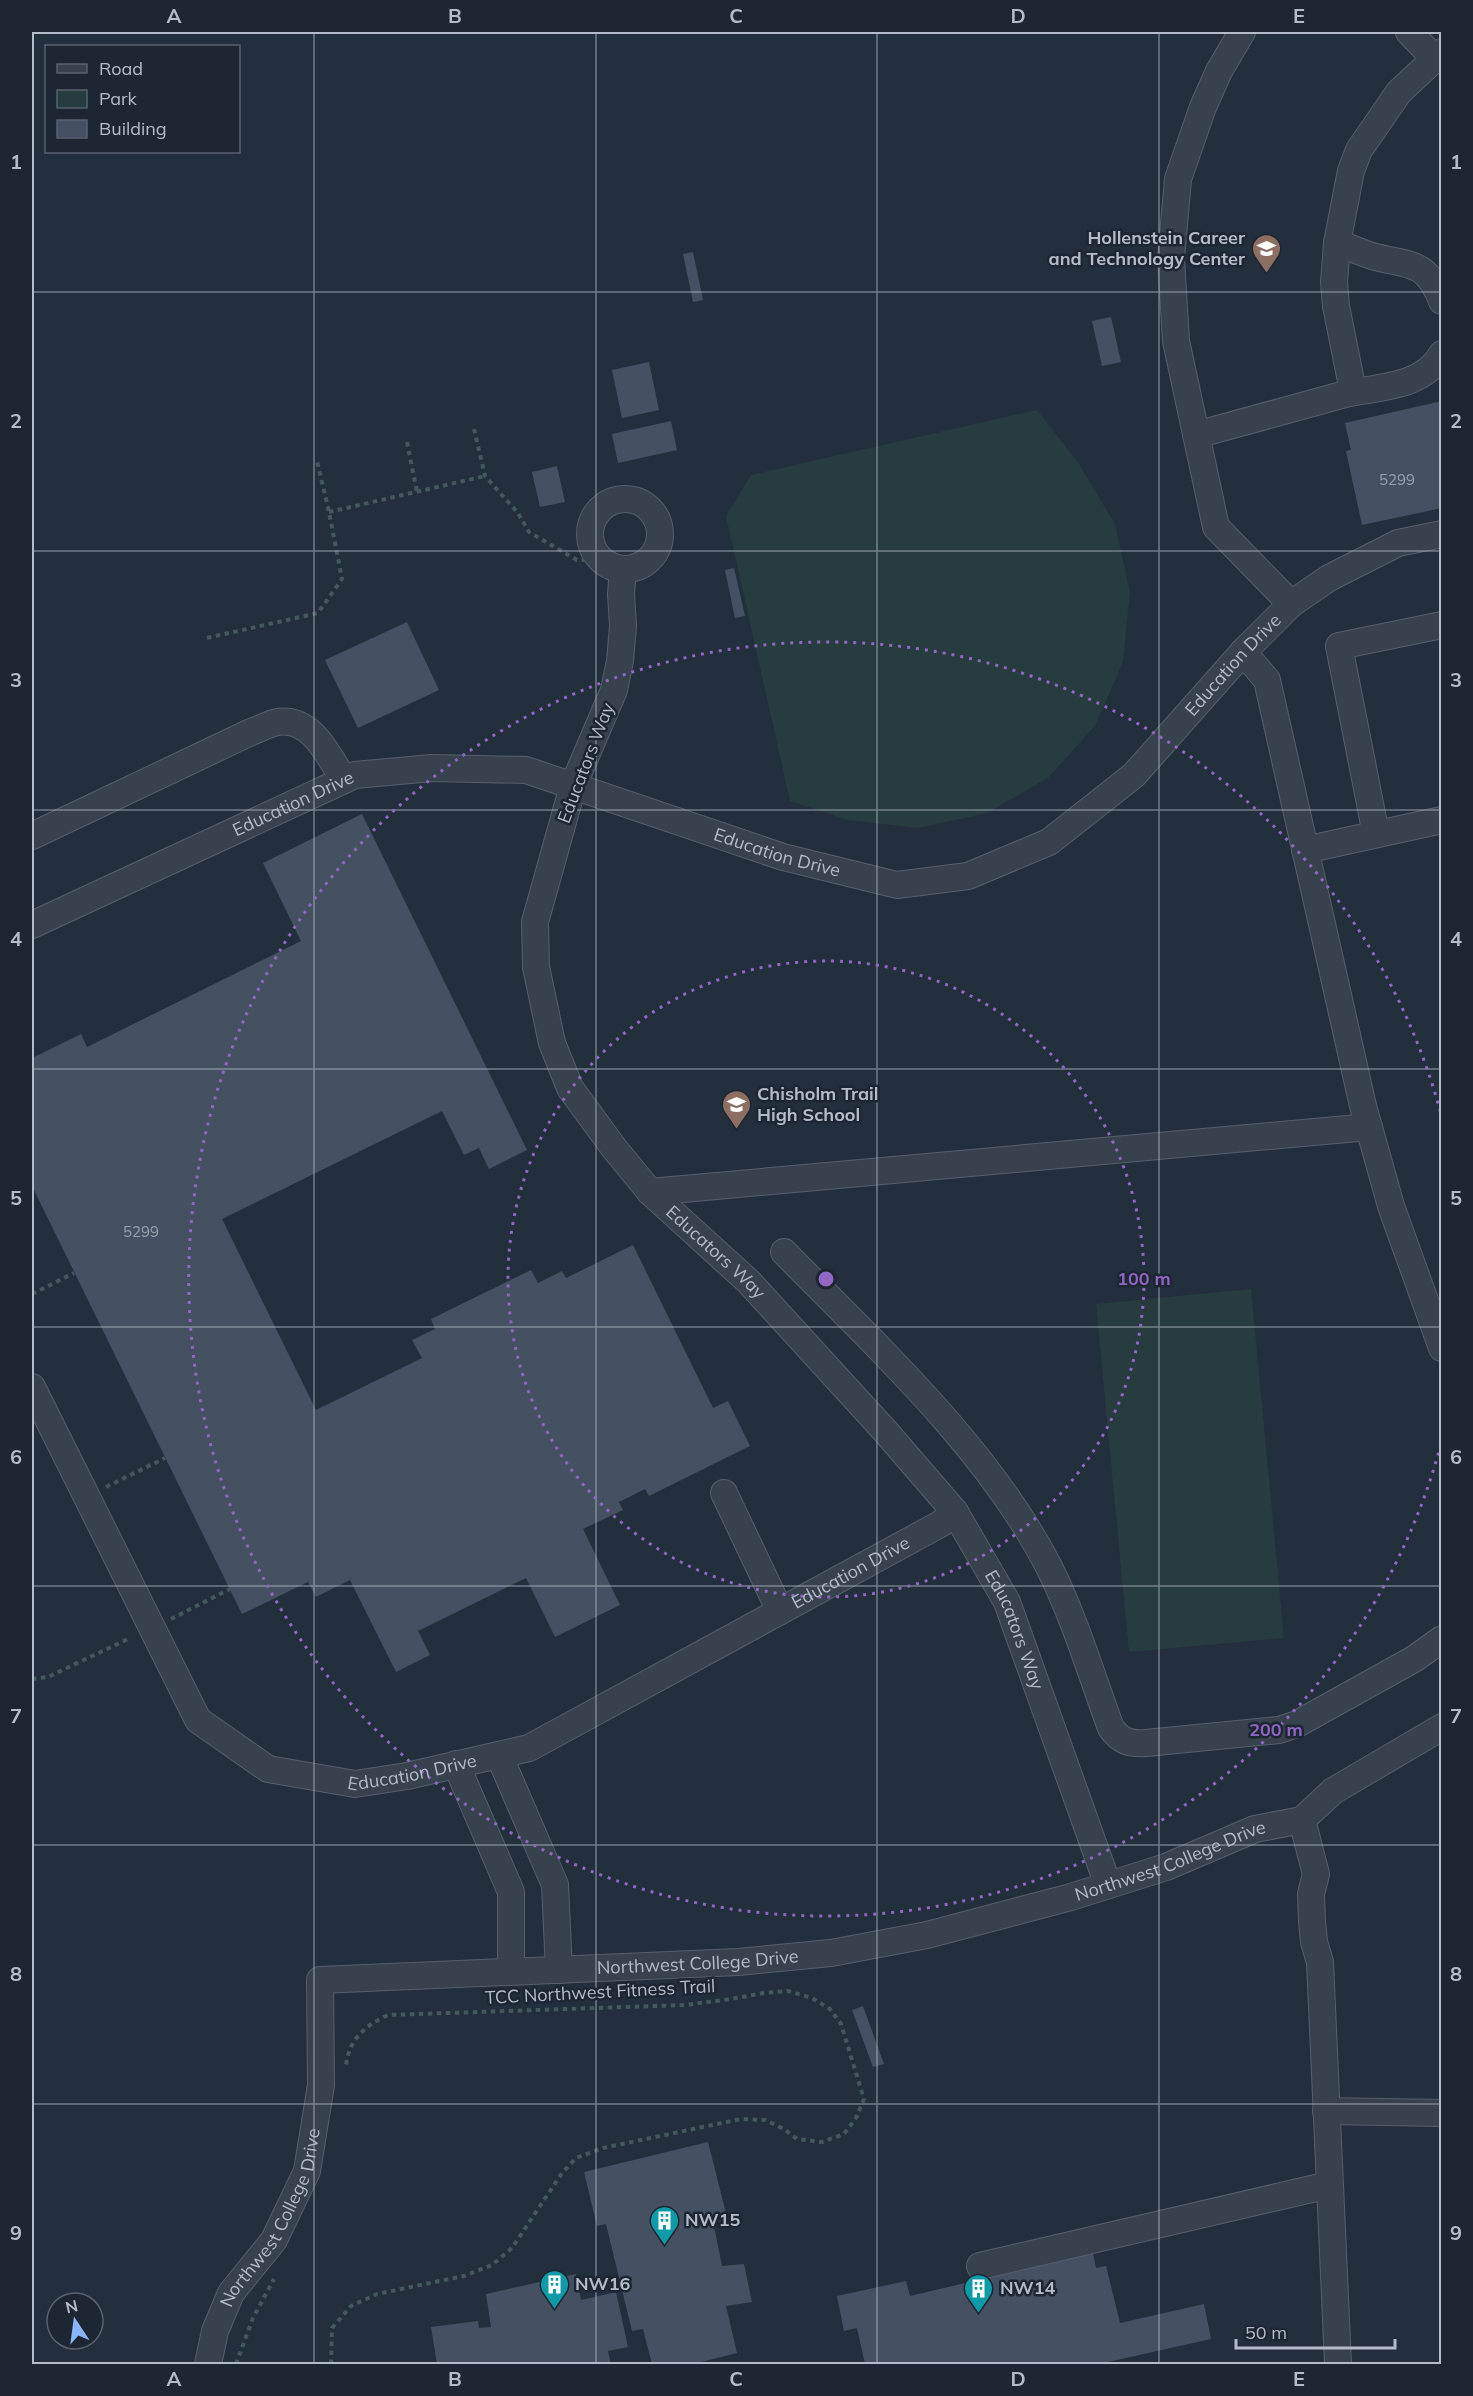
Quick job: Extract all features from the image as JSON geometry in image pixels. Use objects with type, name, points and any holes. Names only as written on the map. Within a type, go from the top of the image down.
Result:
[{"type":"street","points":[[1242,32],[1219,71],[1203,107],[1178,179],[1171,258],[1172,298],[1176,341],[1216,527],[1291,604]]},
{"type":"street","points":[[1349,393],[1352,386],[1334,282],[1337,243],[1345,195],[1359,150],[1399,92],[1438,55],[1409,32]]},
{"type":"street","points":[[1337,243],[1374,256],[1408,263],[1418,268],[1435,286],[1442,301]]},
{"type":"street","points":[[1196,435],[1349,393],[1413,379],[1427,371],[1442,354]]},
{"type":"street","name":"Education Drive","points":[[32,925],[356,775],[432,768],[526,770],[783,857],[897,885],[968,876],[1050,842],[1134,775],[1243,652],[1291,604],[1329,578],[1398,543],[1442,534]]},
{"type":"street","name":"Educators Way","points":[[612,564],[621,594],[623,626],[620,661],[614,690],[573,786],[535,922],[536,967],[552,1042],[570,1088],[650,1192],[749,1282],[886,1432],[955,1512],[1007,1602],[1108,1885]]},
{"type":"street","points":[[1376,834],[1339,646],[1442,625]]},
{"type":"street","points":[[1243,652],[1267,680],[1369,1127],[1391,1206],[1442,1348]]},
{"type":"street","points":[[32,836],[251,732],[279,722],[302,725],[316,737],[344,780]]},
{"type":"street","points":[[1305,850],[1442,820]]},
{"type":"street","points":[[650,1192],[1369,1127]]},
{"type":"street","points":[[784,1252],[919,1390],[988,1472],[1019,1516],[1049,1567],[1074,1621],[1111,1728],[1124,1741],[1132,1744],[1280,1730],[1297,1724],[1414,1659],[1442,1640]]},
{"type":"street","name":"Education Drive","points":[[32,1387],[198,1720],[268,1769],[355,1784],[407,1776],[529,1748],[942,1523],[955,1512]]},
{"type":"street","points":[[724,1493],[780,1611]]},
{"type":"street","points":[[1338,2364],[1320,1962],[1327,1941],[1329,1920],[1324,1892],[1316,1874],[1302,1820],[1333,1791],[1442,1727]]},
{"type":"street","points":[[499,1755],[555,1885],[559,1970]]},
{"type":"street","points":[[456,1764],[511,1892],[511,1972]]},
{"type":"street","name":"Northwest College Drive","points":[[208,2364],[214,2331],[231,2293],[274,2240],[307,2171],[321,2085],[320,1980],[738,1962],[831,1953],[927,1935],[1108,1885],[1166,1867],[1255,1829],[1302,1820]]},
{"type":"street","points":[[1326,2111],[1442,2113]]},
{"type":"street","points":[[980,2266],[1329,2185]]},
{"type":"path","points":[[474,429],[485,476],[518,513],[534,537],[577,560],[612,564]]},
{"type":"path","points":[[406,442],[417,492]]},
{"type":"path","points":[[207,638],[318,613],[342,579],[330,512],[317,461]]},
{"type":"path","points":[[330,512],[485,476]]},
{"type":"path","points":[[32,1294],[74,1273]]},
{"type":"path","points":[[103,1489],[165,1458]]},
{"type":"path","points":[[167,1621],[230,1589]]},
{"type":"path","points":[[32,1679],[48,1677],[130,1638]]},
{"type":"path","name":"TCC Northwest Fitness Trail","points":[[332,2364],[332,2328],[351,2306],[377,2294],[464,2276],[492,2265],[512,2248],[562,2173],[576,2158],[603,2148],[741,2119],[765,2120],[784,2129],[797,2139],[822,2142],[844,2134],[855,2118],[864,2098],[841,2024],[830,2009],[812,1998],[788,1991],[685,2005],[388,2015],[363,2029],[352,2044],[345,2071]]},
{"type":"path","points":[[236,2364],[253,2318],[279,2271]]},
{"type":"green space","points":[[1037,410],[1079,464],[1115,524],[1130,592],[1123,662],[1095,726],[1048,778],[987,813],[918,828],[848,820],[790,801],[726,516],[751,475]]},
{"type":"green space","points":[[1251,1289],[1284,1638],[1129,1652],[1096,1304]]},
{"type":"building","points":[[693,252],[703,300],[693,302],[683,254]]},
{"type":"building","points":[[1111,317],[1121,362],[1102,366],[1092,321]]},
{"type":"building","points":[[649,362],[659,410],[622,418],[612,370]]},
{"type":"building","points":[[1442,401],[1442,508],[1362,525],[1346,451],[1351,450],[1345,423]]},
{"type":"building","points":[[671,421],[677,450],[618,463],[612,434]]},
{"type":"building","points":[[557,466],[565,502],[540,507],[532,472]]},
{"type":"building","points":[[734,568],[745,616],[735,618],[725,570]]},
{"type":"building","points":[[407,622],[439,690],[358,728],[325,660]]},
{"type":"building","points":[[362,814],[527,1150],[489,1169],[479,1148],[464,1155],[442,1111],[222,1219],[316,1410],[422,1358],[412,1340],[435,1329],[431,1319],[531,1270],[538,1283],[562,1271],[566,1278],[633,1245],[713,1408],[728,1401],[750,1446],[649,1496],[645,1489],[619,1502],[623,1510],[583,1529],[620,1605],[555,1637],[526,1578],[418,1631],[430,1655],[396,1672],[350,1580],[316,1597],[308,1582],[242,1614],[32,1186],[32,1058],[81,1034],[87,1047],[301,941],[263,863]]},
{"type":"building","points":[[863,2006],[884,2064],[873,2067],[852,2010]]},
{"type":"building","name":"NW15","points":[[708,2142],[727,2217],[713,2221],[722,2266],[744,2264],[752,2302],[726,2306],[737,2353],[693,2364],[652,2364],[643,2329],[632,2331],[606,2224],[597,2226],[584,2172]]},
{"type":"building","name":"NW14","points":[[1093,2253],[1096,2268],[1106,2266],[1120,2323],[1204,2304],[1211,2339],[1099,2364],[865,2364],[857,2328],[844,2331],[837,2296],[906,2281],[910,2296]]},
{"type":"building","name":"NW16","points":[[576,2274],[581,2300],[616,2292],[628,2347],[608,2351],[611,2364],[437,2364],[431,2327],[478,2321],[479,2328],[491,2327],[486,2294]]},
{"type":"place","name":"Hollenstein Career and Technology Center","points":[[1266,274]]},
{"type":"place","name":"Chisholm Trail High School","points":[[736,1130]]},
{"type":"place","name":"NW15","points":[[664,2246]]},
{"type":"place","name":"NW16","points":[[554,2310]]},
{"type":"place","name":"NW14","points":[[979,2314]]}]
